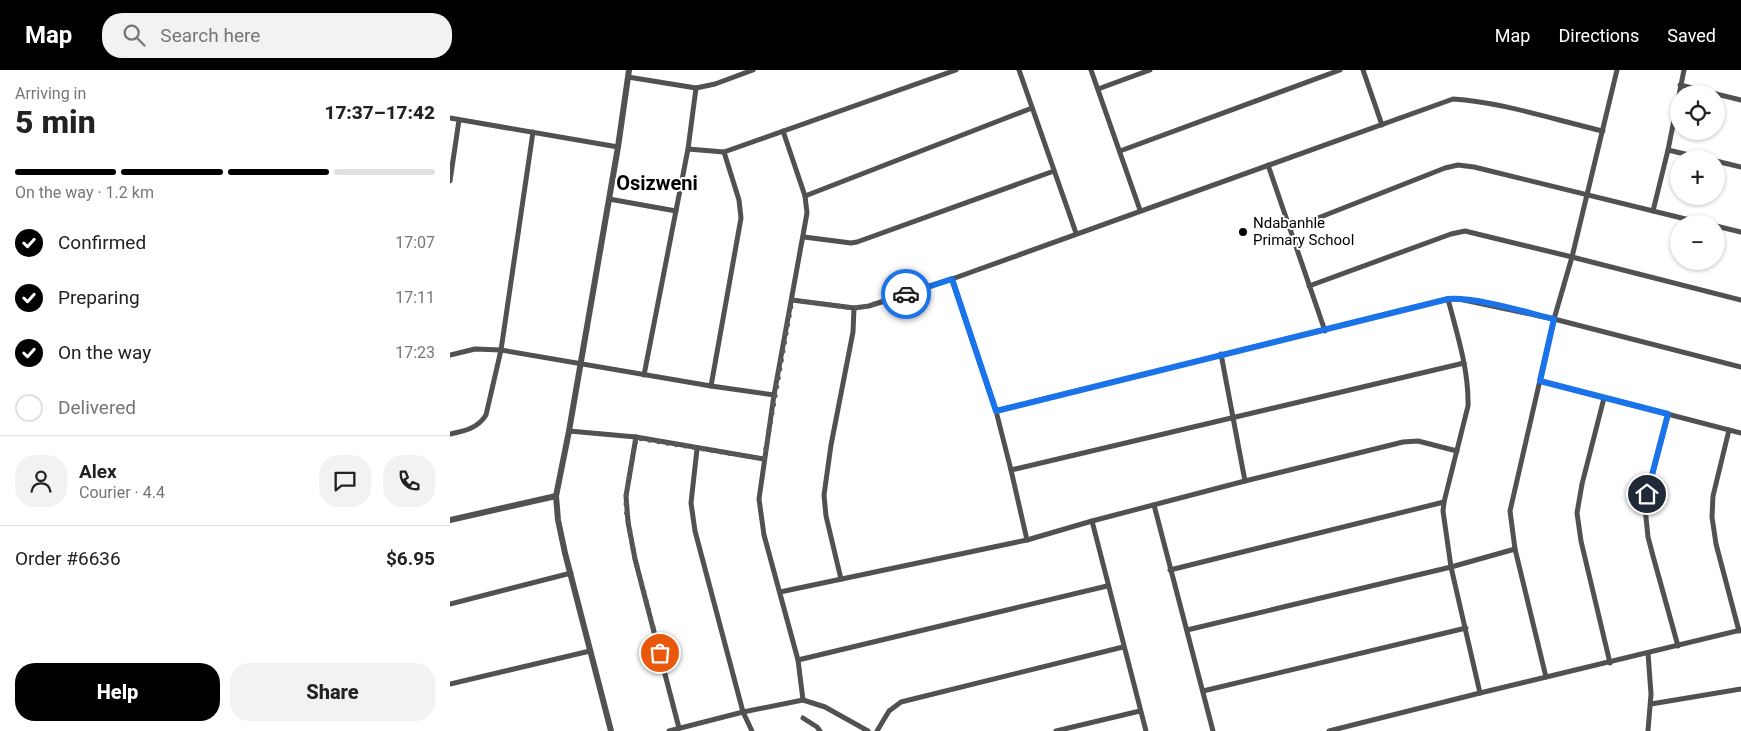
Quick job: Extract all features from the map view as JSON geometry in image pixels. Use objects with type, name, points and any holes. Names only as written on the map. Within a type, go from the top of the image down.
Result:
[{"type":"street","points":[[611,731],[560,527],[556,496],[581,364],[629,74],[696,88],[715,84],[753,70]]},
{"type":"street","points":[[688,149],[724,152],[956,70]]},
{"type":"street","points":[[1019,70],[1076,233]]},
{"type":"street","points":[[1091,70],[1140,210]]},
{"type":"street","points":[[1098,89],[1150,70]]},
{"type":"street","points":[[1120,151],[1340,70]]},
{"type":"street","points":[[1363,70],[1382,125]]},
{"type":"street","points":[[1546,677],[1514,549],[1510,511],[1554,319],[1572,257],[1618,70]]},
{"type":"street","points":[[1653,211],[1668,150],[1684,70]]},
{"type":"street","points":[[1680,84],[1741,100]]},
{"type":"street","points":[[644,375],[688,149],[696,88]]},
{"type":"street","points":[[792,300],[854,308],[878,303],[952,279],[1453,98],[1512,109],[1603,131]]},
{"type":"street","points":[[805,196],[1032,108]]},
{"type":"street","points":[[450,118],[618,147]]},
{"type":"street","points":[[450,181],[459,120]]},
{"type":"street","points":[[783,131],[805,196],[807,213],[774,395],[759,499],[761,520],[798,660],[803,700]]},
{"type":"street","points":[[450,434],[475,426],[482,422],[486,415],[501,350],[533,132]]},
{"type":"street","points":[[711,386],[741,218],[740,200],[724,152]]},
{"type":"street","points":[[1725,163],[1741,167]]},
{"type":"street","points":[[1268,164],[1324,331]]},
{"type":"street","points":[[1290,229],[1445,168],[1458,165],[1670,215]]},
{"type":"street","points":[[804,237],[857,242],[1054,171]]},
{"type":"street","points":[[609,199],[676,211]]},
{"type":"street","points":[[1725,228],[1741,232]]},
{"type":"street","points":[[1309,286],[1451,234],[1465,231],[1741,300]]},
{"type":"street","points":[[952,279],[996,411],[1027,540]]},
{"type":"street","points":[[996,411],[1221,354],[1458,298],[1554,319],[1741,367]]},
{"type":"street","points":[[1448,299],[1464,362],[1468,406],[1444,502],[1444,521],[1452,567],[1480,693]]},
{"type":"street","points":[[841,579],[826,516],[824,495],[831,445],[853,332],[854,308]]},
{"type":"street","points":[[450,355],[475,349],[501,350],[774,395]]},
{"type":"street","points":[[1221,354],[1245,482]]},
{"type":"street","points":[[1011,470],[1464,362]]},
{"type":"street","points":[[1540,381],[1741,433]]},
{"type":"street","points":[[1604,398],[1582,484],[1577,513],[1581,541],[1610,663]]},
{"type":"street","points":[[1668,414],[1647,494],[1646,514],[1652,556],[1678,646]]},
{"type":"street","points":[[1329,731],[1740,631],[1716,544],[1712,517],[1713,496],[1729,430]]},
{"type":"street","points":[[569,431],[636,438],[764,459]]},
{"type":"street","points":[[636,438],[626,496],[626,510],[635,559],[679,728]]},
{"type":"street","points":[[780,592],[1027,540],[1092,521],[1410,441],[1457,451]]},
{"type":"street","points":[[697,449],[691,503],[692,518],[743,712],[752,731]]},
{"type":"street","points":[[450,520],[556,496]]},
{"type":"street","points":[[1170,570],[1444,502]]},
{"type":"street","points":[[1154,505],[1213,731]]},
{"type":"street","points":[[1092,521],[1107,586],[1146,731]]},
{"type":"street","points":[[1187,630],[1452,567],[1514,549]]},
{"type":"street","points":[[450,604],[571,574]]},
{"type":"street","points":[[798,660],[1107,586]]},
{"type":"street","points":[[1203,691],[1466,628]]},
{"type":"street","points":[[877,731],[889,711],[900,702],[1124,647]]},
{"type":"street","points":[[450,684],[590,651]]},
{"type":"street","points":[[1648,653],[1651,704],[1648,731]]},
{"type":"street","points":[[1651,704],[1741,689]]},
{"type":"street","points":[[669,731],[780,703],[803,700],[825,707],[868,731]]},
{"type":"street","points":[[1056,731],[1140,711]]},
{"type":"street","points":[[803,718],[820,731]]},
{"type":"way so far","points":[[660,653],[635,559],[626,510],[626,496],[636,438],[764,459],[792,300],[854,308],[868,306],[906,294]]},
{"type":"place","name":"Ndabanhle Primary School","points":[[1243,232]]},
{"type":"district","name":"Osizweni","points":[[657,183]]},
{"type":"route","points":[[906,294],[952,279],[996,411],[1448,299],[1458,298],[1481,302],[1554,319],[1540,381],[1668,414],[1647,494]]}]
